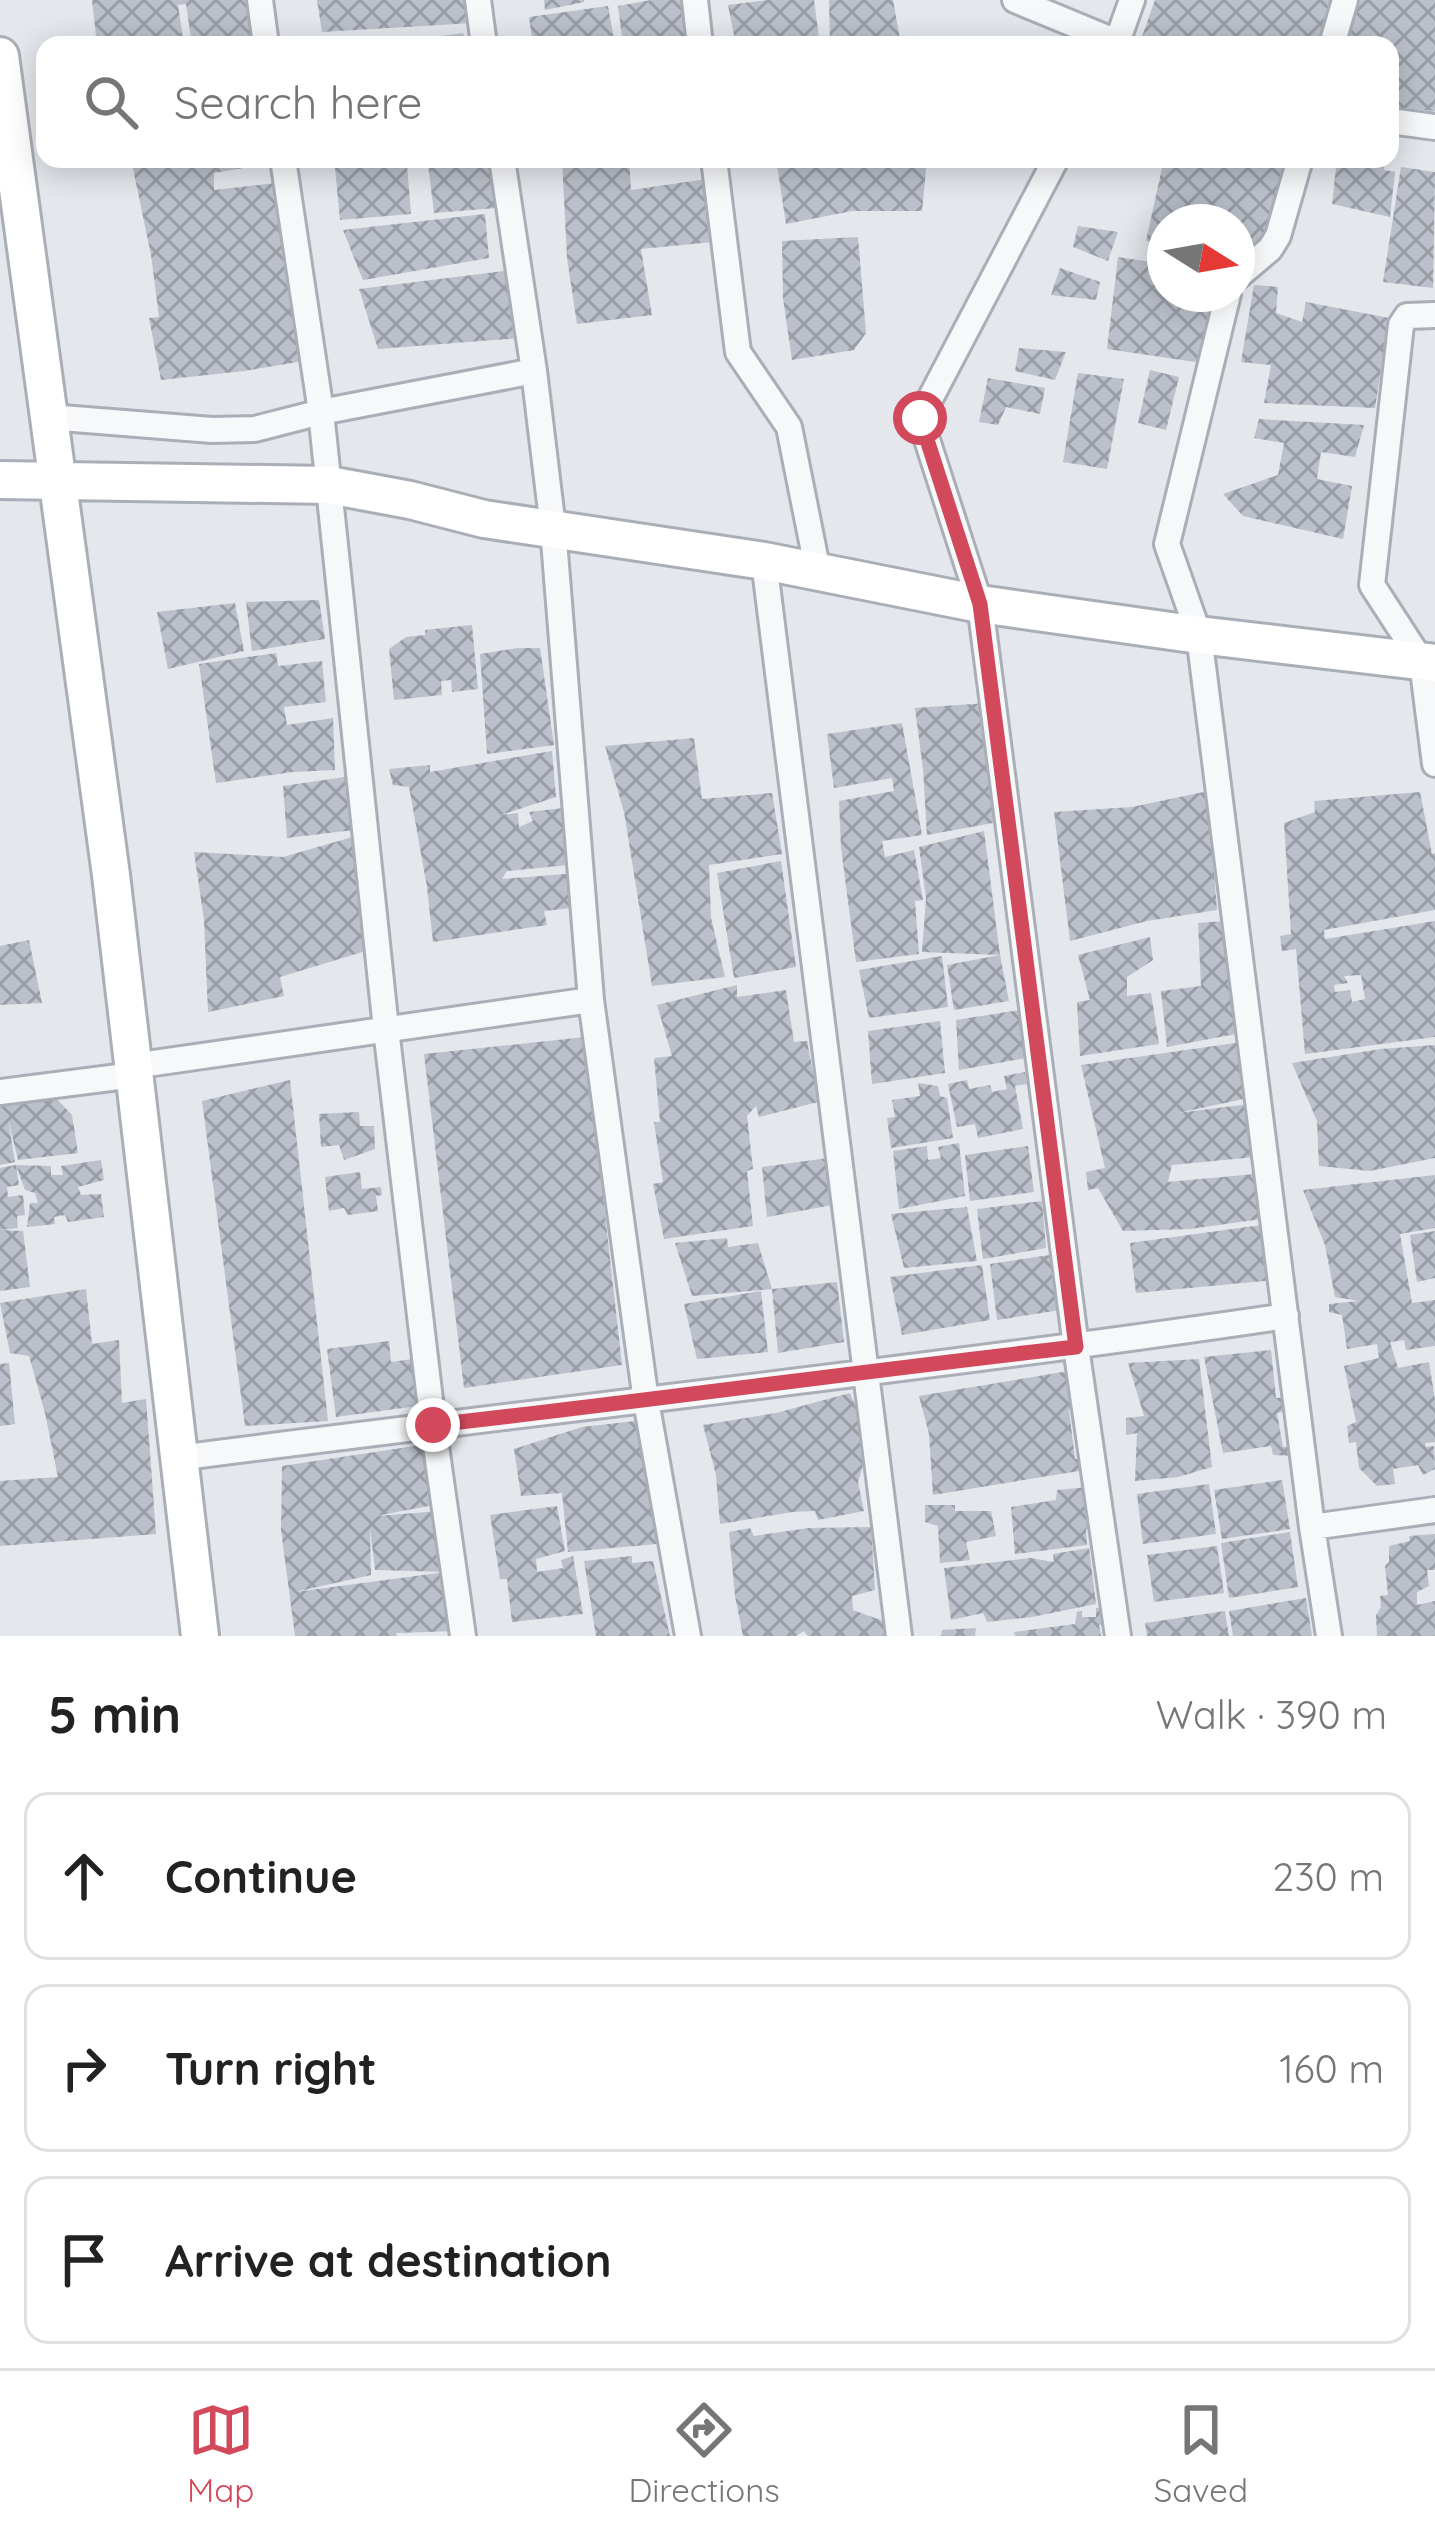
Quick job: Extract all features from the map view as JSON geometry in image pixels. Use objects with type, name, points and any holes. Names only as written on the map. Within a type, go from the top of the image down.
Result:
[{"type":"street","points":[[260,0],[265,36]]},
{"type":"street","points":[[478,0],[483,36]]},
{"type":"street","points":[[694,0],[699,36]]},
{"type":"street","points":[[1015,0],[1100,36]]},
{"type":"street","points":[[1121,36],[1132,0]]},
{"type":"street","points":[[1335,36],[1345,0]]},
{"type":"street","points":[[0,56],[111,874],[200,1636]]},
{"type":"street","points":[[1399,122],[1435,127]]},
{"type":"street","points":[[284,168],[321,412],[386,1029],[463,1636]]},
{"type":"street","points":[[503,168],[553,528],[591,1000],[646,1401],[688,1636]]},
{"type":"street","points":[[715,168],[738,352],[789,427],[818,572]]},
{"type":"street","points":[[1051,168],[920,418],[980,604],[1118,1636]]},
{"type":"street","points":[[1255,262],[1278,236],[1297,168]]},
{"type":"street","points":[[1224,312],[1167,544],[1198,635],[1329,1636]]},
{"type":"street","points":[[1435,315],[1407,316],[1401,325],[1372,584],[1429,663],[1435,764]]},
{"type":"street","points":[[49,418],[255,429],[534,371]]},
{"type":"street","points":[[0,480],[329,484],[484,519],[764,561],[980,604],[1429,663]]},
{"type":"street","points":[[764,561],[899,1636]]},
{"type":"street","points":[[0,1092],[591,1000]]},
{"type":"street","points":[[178,1459],[1076,1347],[1286,1316]]},
{"type":"street","points":[[1312,1526],[1435,1510]]},
{"type":"building","points":[[92,0],[254,0],[257,36],[191,36],[186,4],[178,5],[183,36],[96,36]]},
{"type":"building","points":[[317,0],[470,0],[473,23],[322,32]]},
{"type":"building","points":[[544,0],[584,0],[584,2],[545,10]]},
{"type":"building","points":[[683,0],[689,36],[622,36],[618,6]]},
{"type":"building","points":[[814,0],[819,36],[734,36],[728,5]]},
{"type":"building","points":[[829,0],[893,0],[899,36],[830,36]]},
{"type":"building","points":[[1155,0],[1334,0],[1323,36],[1142,36]]},
{"type":"building","points":[[1359,0],[1435,0],[1435,111],[1399,108],[1399,36],[1348,36]]},
{"type":"building","points":[[608,6],[613,36],[532,36],[529,17]]},
{"type":"building","points":[[1401,167],[1435,172],[1433,288],[1383,282]]},
{"type":"building","points":[[133,168],[242,168],[214,173],[214,190],[276,183],[304,361],[161,380],[149,318],[159,317]]},
{"type":"building","points":[[335,168],[407,168],[411,214],[340,220]]},
{"type":"building","points":[[428,168],[492,168],[497,208],[434,213]]},
{"type":"building","points":[[562,168],[630,168],[631,190],[707,179],[713,242],[641,249],[652,315],[577,324],[567,258]]},
{"type":"building","points":[[777,168],[926,168],[922,211],[852,211],[786,224]]},
{"type":"building","points":[[1162,168],[1282,168],[1270,231],[1255,245],[1255,204],[1154,204]]},
{"type":"building","points":[[1336,168],[1395,172],[1390,217],[1332,204]]},
{"type":"building","points":[[485,214],[489,258],[363,280],[343,230]]},
{"type":"building","points":[[1078,226],[1118,232],[1108,261],[1073,247]]},
{"type":"building","points":[[858,237],[866,333],[854,350],[792,360],[783,298],[782,241]]},
{"type":"building","points":[[1118,257],[1147,261],[1147,312],[1210,312],[1202,363],[1107,349]]},
{"type":"building","points":[[1060,268],[1100,282],[1096,300],[1051,295]]},
{"type":"building","points":[[511,270],[521,338],[378,349],[359,289]]},
{"type":"building","points":[[1255,285],[1278,287],[1276,313],[1302,322],[1306,302],[1389,318],[1375,408],[1264,403],[1271,365],[1241,362],[1249,312],[1255,312]]},
{"type":"building","points":[[1019,348],[1066,352],[1055,380],[1015,371]]},
{"type":"building","points":[[1150,370],[1179,377],[1166,430],[1138,423]]},
{"type":"building","points":[[1078,373],[1124,379],[1107,469],[1063,462]]},
{"type":"building","points":[[988,378],[1045,388],[1040,414],[1006,407],[998,425],[979,422]]},
{"type":"building","points":[[1259,419],[1364,425],[1355,457],[1321,452],[1317,479],[1352,486],[1343,539],[1243,516],[1223,494],[1278,475],[1284,443],[1254,438]]},
{"type":"building","points":[[319,600],[325,639],[252,651],[246,602]]},
{"type":"building","points":[[235,603],[244,651],[168,669],[157,612]]},
{"type":"building","points":[[472,625],[478,689],[452,692],[451,680],[441,681],[442,695],[394,700],[389,649],[406,637],[425,635],[425,630]]},
{"type":"building","points":[[540,648],[554,745],[487,754],[480,654]]},
{"type":"building","points":[[276,653],[278,666],[322,661],[326,702],[284,707],[287,725],[333,718],[335,770],[216,783],[199,664]]},
{"type":"building","points":[[987,703],[1004,821],[927,835],[915,708]]},
{"type":"building","points":[[902,723],[922,835],[882,841],[885,857],[914,850],[923,900],[915,901],[919,954],[856,962],[839,801],[894,791],[892,778],[834,788],[827,734]]},
{"type":"building","points":[[694,738],[702,799],[772,793],[782,854],[709,865],[711,918],[725,977],[652,986],[624,812],[605,746]]},
{"type":"building","points":[[552,751],[556,797],[501,815],[518,813],[519,827],[533,821],[529,812],[572,807],[578,864],[507,871],[502,879],[566,874],[571,908],[544,911],[547,925],[433,942],[409,787],[393,785],[389,769],[430,765],[430,772]]},
{"type":"building","points":[[345,777],[354,830],[287,838],[283,786]]},
{"type":"building","points":[[1213,790],[1219,857],[1213,861],[1217,910],[1147,921],[1070,941],[1054,812],[1132,807]]},
{"type":"building","points":[[1420,792],[1435,853],[1435,910],[1324,930],[1325,939],[1435,921],[1435,1037],[1305,1054],[1296,949],[1282,951],[1280,936],[1291,934],[1284,823],[1315,812],[1314,801]],"holes":[[[1361,975],[1365,999],[1352,1002],[1350,990],[1335,992],[1334,985],[1348,983],[1344,976]]]},
{"type":"building","points":[[984,831],[1000,955],[922,952],[926,898],[919,847]]},
{"type":"building","points":[[356,836],[369,950],[280,977],[284,996],[208,1012],[204,920],[194,852],[283,857]]},
{"type":"building","points":[[781,861],[796,967],[734,978],[717,873]]},
{"type":"building","points":[[1225,921],[1241,1033],[1167,1047],[1161,991],[1201,986],[1198,923]]},
{"type":"building","points":[[1150,937],[1153,960],[1127,977],[1127,996],[1151,993],[1159,1044],[1080,1056],[1077,1002],[1090,1000],[1078,955]]},
{"type":"building","points":[[29,940],[42,1003],[0,1005],[0,946]]},
{"type":"building","points":[[1000,955],[1009,1001],[954,1010],[947,965]]},
{"type":"building","points":[[942,956],[948,1007],[869,1018],[859,970]]},
{"type":"building","points":[[737,985],[737,997],[786,990],[794,1042],[807,1041],[815,1082],[823,1082],[826,1100],[759,1117],[756,1106],[747,1116],[753,1226],[664,1239],[653,1184],[663,1182],[654,1122],[660,1122],[654,1058],[672,1056],[657,1005]]},
{"type":"building","points":[[1020,1010],[1026,1058],[959,1070],[956,1020]]},
{"type":"building","points":[[940,1021],[945,1073],[872,1084],[868,1031]]},
{"type":"building","points":[[585,1037],[622,1365],[464,1388],[424,1054]]},
{"type":"building","points":[[1242,1042],[1253,1097],[1178,1113],[1249,1104],[1255,1157],[1172,1165],[1168,1182],[1255,1174],[1261,1219],[1190,1229],[1123,1231],[1098,1188],[1088,1190],[1086,1172],[1105,1168],[1081,1065]]},
{"type":"building","points":[[1435,1045],[1435,1158],[1370,1171],[1319,1166],[1317,1121],[1292,1063]]},
{"type":"building","points":[[1025,1072],[1027,1084],[1015,1086],[1023,1129],[978,1138],[975,1124],[957,1127],[948,1084],[967,1080],[969,1089],[990,1085],[992,1092],[1007,1089],[1004,1076]]},
{"type":"building","points":[[290,1080],[328,1421],[245,1426],[202,1101]]},
{"type":"building","points":[[918,1083],[938,1086],[940,1096],[947,1098],[953,1138],[891,1148],[887,1118],[895,1117],[892,1100],[920,1096]]},
{"type":"building","points":[[54,1096],[72,1115],[78,1153],[18,1160],[8,1119],[15,1162],[0,1165],[0,1107]]},
{"type":"building","points":[[359,1112],[360,1126],[374,1126],[375,1149],[344,1160],[339,1145],[321,1147],[319,1114]]},
{"type":"building","points":[[959,1143],[965,1196],[899,1209],[893,1151],[927,1146],[928,1160],[941,1158],[938,1147]]},
{"type":"building","points":[[1028,1146],[1034,1192],[970,1201],[965,1155]]},
{"type":"building","points":[[828,1158],[833,1205],[767,1217],[762,1167]]},
{"type":"building","points":[[101,1160],[104,1180],[78,1187],[81,1195],[101,1194],[104,1217],[68,1222],[65,1215],[54,1217],[55,1224],[27,1227],[30,1203],[38,1203],[35,1193],[25,1190],[16,1165],[51,1166],[51,1175],[63,1175],[61,1166]]},
{"type":"building","points":[[16,1165],[19,1185],[7,1187],[8,1197],[23,1195],[25,1215],[17,1216],[18,1228],[0,1230],[0,1168]]},
{"type":"building","points":[[360,1172],[362,1189],[381,1187],[382,1195],[376,1196],[378,1211],[348,1215],[344,1208],[329,1211],[325,1177]]},
{"type":"building","points":[[1435,1175],[1435,1228],[1400,1234],[1412,1303],[1435,1300],[1435,1346],[1406,1350],[1404,1340],[1390,1342],[1398,1368],[1429,1362],[1435,1442],[1425,1443],[1434,1446],[1435,1469],[1423,1475],[1418,1465],[1393,1469],[1395,1484],[1377,1486],[1359,1468],[1356,1442],[1349,1443],[1347,1426],[1356,1422],[1344,1366],[1379,1358],[1377,1344],[1347,1349],[1342,1315],[1329,1312],[1329,1304],[1359,1301],[1335,1297],[1325,1245],[1303,1190]]},
{"type":"building","points":[[1042,1201],[1046,1248],[983,1259],[977,1209]]},
{"type":"building","points":[[967,1207],[977,1261],[904,1268],[891,1214]]},
{"type":"building","points":[[1269,1224],[1275,1280],[1136,1293],[1130,1243]]},
{"type":"building","points":[[0,1230],[23,1231],[30,1287],[0,1291]]},
{"type":"building","points":[[1435,1231],[1435,1278],[1417,1282],[1410,1235]]},
{"type":"building","points":[[727,1238],[728,1247],[758,1243],[772,1289],[692,1296],[675,1243]]},
{"type":"building","points":[[1056,1254],[1067,1309],[997,1320],[990,1264]]},
{"type":"building","points":[[982,1265],[990,1320],[902,1335],[890,1277]]},
{"type":"building","points":[[837,1282],[844,1342],[778,1353],[772,1289]]},
{"type":"building","points":[[86,1289],[92,1344],[119,1340],[122,1403],[146,1399],[156,1534],[0,1546],[0,1481],[58,1477],[29,1356],[10,1353],[0,1303]]},
{"type":"building","points":[[761,1291],[768,1352],[697,1359],[684,1304]]},
{"type":"building","points":[[389,1341],[391,1362],[412,1359],[418,1406],[336,1417],[327,1349]]},
{"type":"building","points":[[1271,1350],[1276,1398],[1290,1397],[1292,1410],[1277,1413],[1283,1447],[1298,1445],[1298,1456],[1273,1455],[1271,1446],[1223,1453],[1204,1357]]},
{"type":"building","points":[[1199,1359],[1212,1467],[1178,1477],[1135,1481],[1137,1433],[1126,1435],[1126,1418],[1144,1416],[1128,1363]]},
{"type":"building","points":[[9,1363],[15,1424],[0,1426],[0,1364]]},
{"type":"building","points":[[1069,1371],[1077,1409],[1069,1410],[1075,1459],[1081,1458],[1085,1470],[933,1495],[929,1434],[919,1396]]},
{"type":"building","points":[[850,1393],[864,1426],[865,1459],[858,1482],[864,1511],[818,1520],[815,1511],[792,1512],[720,1524],[716,1475],[703,1425],[776,1413]]},
{"type":"building","points":[[644,1420],[657,1544],[568,1552],[562,1493],[521,1496],[514,1449],[582,1427]]},
{"type":"building","points":[[428,1444],[439,1504],[376,1516],[440,1511],[457,1631],[295,1636],[281,1530],[282,1466]],"holes":[[[370,1528],[375,1570],[446,1572],[295,1592],[371,1575]]]},
{"type":"building","points":[[1282,1480],[1290,1529],[1222,1539],[1214,1490]]},
{"type":"building","points":[[1209,1484],[1216,1534],[1143,1544],[1137,1494]]},
{"type":"building","points":[[1088,1487],[1085,1515],[1094,1515],[1096,1527],[1086,1529],[1087,1545],[1015,1554],[1011,1507],[1056,1500],[1057,1490]]},
{"type":"building","points":[[925,1505],[991,1511],[996,1536],[966,1542],[970,1560],[940,1563],[938,1526],[925,1522]]},
{"type":"building","points":[[557,1506],[565,1551],[536,1559],[537,1572],[563,1568],[561,1560],[573,1556],[583,1614],[512,1622],[507,1579],[500,1579],[490,1515]]},
{"type":"building","points":[[871,1527],[875,1590],[852,1596],[853,1610],[894,1625],[892,1636],[808,1636],[804,1631],[796,1636],[743,1636],[729,1532],[750,1528],[754,1536],[809,1528]]},
{"type":"building","points":[[1290,1532],[1298,1587],[1229,1598],[1221,1543]]},
{"type":"building","points":[[1435,1534],[1435,1570],[1427,1570],[1429,1586],[1417,1592],[1417,1605],[1435,1601],[1435,1636],[1377,1636],[1380,1596],[1388,1595],[1389,1546],[1410,1541],[1409,1536]]},
{"type":"building","points":[[1217,1546],[1224,1593],[1154,1602],[1147,1555]]},
{"type":"building","points":[[1089,1548],[1096,1604],[987,1622],[983,1613],[951,1620],[944,1568],[1030,1558],[1054,1562],[1053,1554]]},
{"type":"building","points":[[632,1556],[632,1563],[653,1561],[670,1636],[596,1636],[584,1561]]},
{"type":"building","points":[[1306,1598],[1312,1636],[1233,1636],[1229,1611]]},
{"type":"building","points":[[1106,1607],[1106,1624],[1099,1625],[1101,1636],[1015,1636],[1014,1632],[1075,1624],[1077,1612],[1096,1617],[1096,1608]]},
{"type":"building","points":[[1225,1611],[1229,1636],[1147,1636],[1145,1623]]},
{"type":"building","points":[[976,1628],[975,1636],[941,1636],[942,1630]]},
{"type":"route","points":[[433,1425],[1076,1347],[980,604],[920,418]]}]
